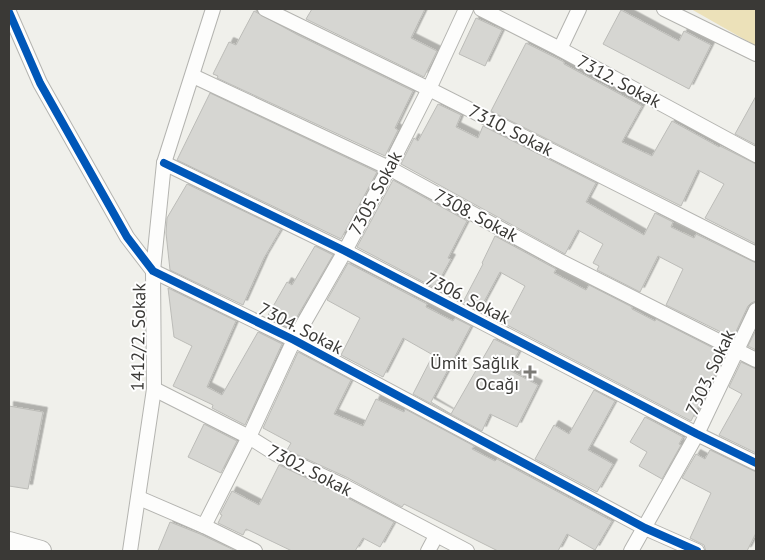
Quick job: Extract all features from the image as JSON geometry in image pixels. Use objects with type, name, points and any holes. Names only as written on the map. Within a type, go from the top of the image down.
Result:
[{"type":"main road","points":[[9,542],[41,551]]},
{"type":"street","name":"1412/2. Sokak","points":[[130,551],[154,389],[153,271],[164,163],[214,9]]},
{"type":"street","name":"7310. Sokak","points":[[265,9],[429,89],[756,254]]},
{"type":"street","name":"7305. Sokak","points":[[204,526],[249,437],[294,340],[345,251],[389,168],[429,89],[466,9]]},
{"type":"street","name":"7312. Sokak","points":[[481,9],[560,49],[756,155]]},
{"type":"street","points":[[560,49],[579,9]]},
{"type":"street","points":[[664,9],[756,54]]},
{"type":"street","name":"7304. Sokak","points":[[9,12],[40,83],[127,237],[153,271],[294,340],[645,528],[697,551]]},
{"type":"street","name":"7308. Sokak","points":[[193,76],[389,168],[558,260],[756,360]]},
{"type":"street","name":"7306. Sokak","points":[[164,163],[345,251],[756,464]]},
{"type":"street","name":"7303. Sokak","points":[[632,551],[697,434],[756,310]]},
{"type":"street","name":"7302. Sokak","points":[[154,389],[249,437],[276,454],[467,551]]},
{"type":"street","points":[[138,498],[204,526],[255,551]]},
{"type":"street","points":[[428,551],[436,536]]},
{"type":"shaded area","points":[[691,9],[756,9],[756,46]]},
{"type":"building","points":[[312,9],[425,9],[411,38],[437,51],[424,77],[306,19]]},
{"type":"building","points":[[621,10],[679,41],[684,31],[711,45],[689,89],[603,44]]},
{"type":"building","points":[[254,11],[298,35],[413,91],[395,128],[398,130],[385,156],[217,78],[218,76],[213,74],[229,42],[236,45]]},
{"type":"building","points":[[476,18],[502,30],[485,66],[459,54]]},
{"type":"building","points":[[526,43],[642,106],[622,142],[652,156],[672,121],[719,147],[756,164],[756,244],[705,218],[724,184],[698,170],[681,206],[491,111]]},
{"type":"building","points":[[210,93],[377,172],[341,239],[177,160]]},
{"type":"building","points":[[756,96],[756,145],[735,134]]},
{"type":"building","points":[[438,104],[461,115],[456,127],[478,138],[483,126],[596,183],[586,202],[644,235],[655,213],[673,222],[671,227],[694,238],[696,234],[756,263],[756,301],[748,306],[733,338],[666,305],[683,269],[658,256],[640,292],[597,270],[599,266],[593,263],[603,244],[578,230],[565,254],[401,164],[414,138],[418,141]]},
{"type":"building","points":[[393,180],[467,221],[448,258],[451,259],[435,288],[357,247]]},
{"type":"building","points":[[187,184],[281,229],[264,258],[243,305],[170,270],[166,233],[167,218]]},
{"type":"building","points":[[495,236],[556,269],[554,273],[586,290],[589,285],[655,321],[656,319],[725,354],[691,421],[505,324],[525,286],[500,272],[479,311],[463,302]]},
{"type":"building","points":[[315,246],[333,255],[290,329],[267,317],[287,282],[292,285]]},
{"type":"building","points":[[348,263],[427,304],[426,307],[453,321],[455,318],[471,326],[431,402],[451,414],[494,339],[519,351],[509,370],[538,385],[517,427],[490,414],[482,431],[413,394],[433,355],[403,338],[383,377],[341,355],[360,318],[327,300]]},
{"type":"building","points":[[168,288],[236,321],[207,387],[222,395],[258,332],[282,344],[245,425],[212,408],[213,405],[173,386],[192,346],[174,337]]},
{"type":"building","points":[[756,330],[756,350],[748,346]]},
{"type":"building","points":[[298,352],[351,380],[334,414],[363,426],[376,399],[404,412],[405,409],[474,446],[472,449],[495,461],[497,459],[612,521],[595,550],[567,534],[558,551],[498,551],[404,504],[402,507],[346,477],[287,450],[291,443],[263,428]]},
{"type":"building","points":[[741,362],[756,369],[756,453],[719,435],[742,394],[729,387]]},
{"type":"building","points":[[594,390],[615,401],[588,450],[613,464],[597,492],[535,459],[554,425],[569,434]]},
{"type":"building","points":[[9,406],[43,412],[28,489],[9,486]]},
{"type":"building","points":[[645,417],[683,437],[679,444],[681,445],[662,479],[639,466],[647,452],[630,442]]},
{"type":"building","points":[[204,424],[237,441],[221,473],[188,457]]},
{"type":"building","points":[[710,450],[756,472],[756,533],[747,551],[706,551],[704,545],[690,538],[711,493],[682,478],[696,454],[705,459]]},
{"type":"building","points":[[279,465],[394,522],[380,547],[363,538],[355,551],[292,551],[246,529],[243,535],[218,523],[222,515],[220,514],[232,491],[259,505]]},
{"type":"building","points":[[170,522],[200,534],[236,551],[158,551]]},
{"type":"cycle path","points":[[9,12],[40,83],[127,237],[153,271],[294,340],[645,528],[697,551]]},
{"type":"cycle path","points":[[164,163],[345,251],[756,463]]},
{"type":"place","name":"Ümit Sağlık Ocağı","points":[[530,372]]}]
